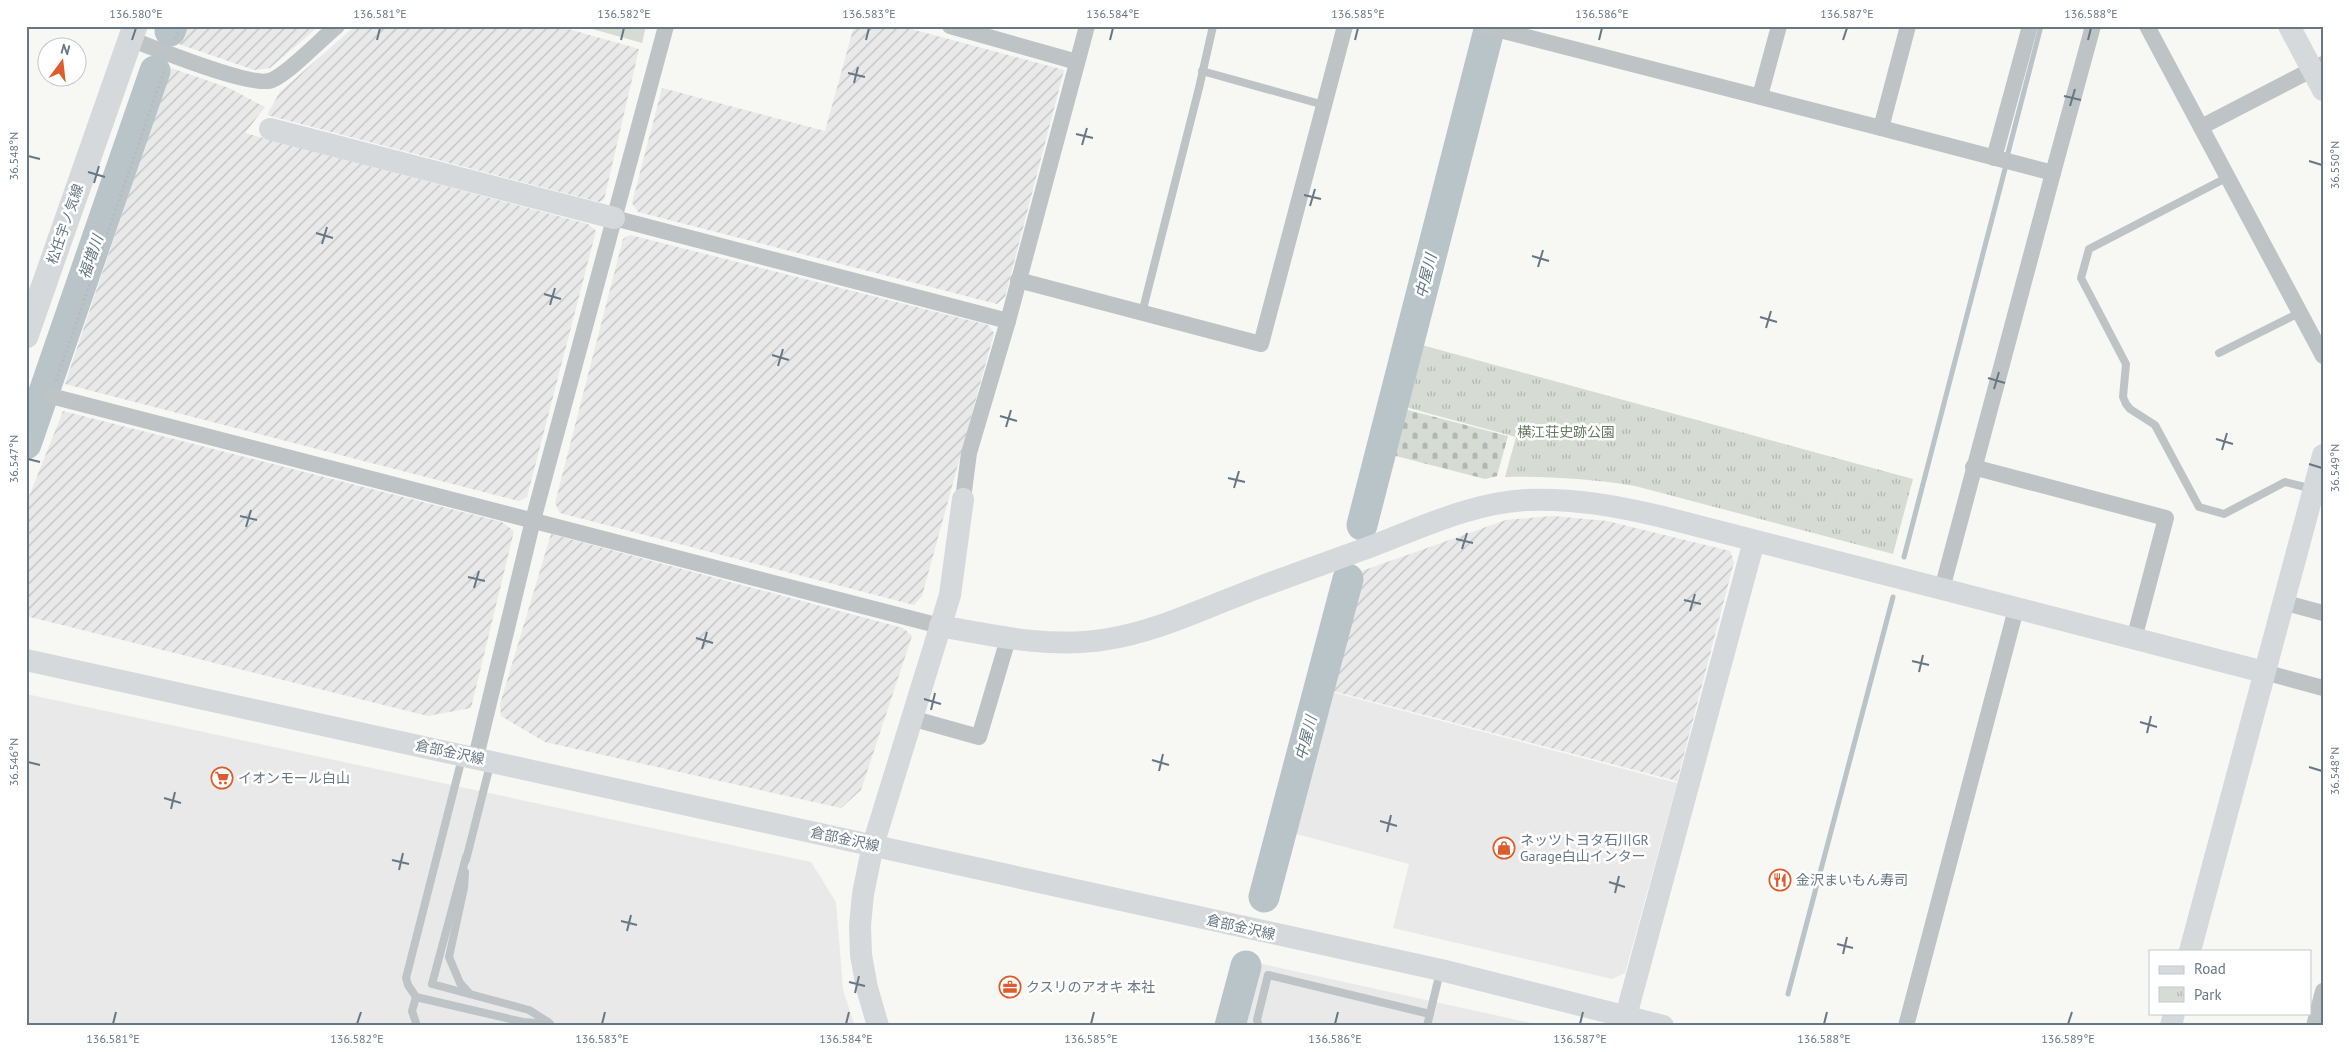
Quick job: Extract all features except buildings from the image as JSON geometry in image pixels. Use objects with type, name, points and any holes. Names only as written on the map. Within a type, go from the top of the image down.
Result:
[{"type":"main road","name":"松任宇ノ気線","points":[[26,336],[132,33]]},
{"type":"street","points":[[132,33],[170,54],[240,78],[263,83],[279,76],[337,26]]},
{"type":"street","points":[[476,757],[533,520],[666,26]]},
{"type":"street","points":[[878,1026],[867,988],[860,948],[863,894],[873,845],[950,595],[969,453],[1008,321],[1086,26]]},
{"type":"street","points":[[1018,280],[1261,344],[1345,26]]},
{"type":"street","points":[[1484,26],[2053,173]]},
{"type":"street","points":[[1760,96],[1779,26]]},
{"type":"street","points":[[1881,128],[1908,26]]},
{"type":"street","points":[[1994,158],[2030,26]]},
{"type":"street","points":[[1942,589],[1973,467],[2093,26]]},
{"type":"street","points":[[2147,26],[2323,356]]},
{"type":"street","points":[[2289,26],[2317,67],[2323,90]]},
{"type":"street","points":[[958,27],[1077,62]]},
{"type":"street","points":[[2201,127],[2317,67]]},
{"type":"street","points":[[270,129],[1008,321]]},
{"type":"street","points":[[51,396],[940,626],[1008,638],[1054,643],[1117,637],[1162,625],[1434,522],[1486,505],[1524,500],[1562,499],[1613,505],[2323,688]]},
{"type":"street","points":[[2190,950],[2312,489],[2323,455]]},
{"type":"street","points":[[1973,467],[2166,518],[2134,639]]},
{"type":"street","points":[[1626,1016],[1754,541]]},
{"type":"street","points":[[2282,602],[2323,613]]},
{"type":"street","points":[[1906,1026],[2016,609]]},
{"type":"street","points":[[911,718],[979,737],[1008,638]]},
{"type":"street","name":"倉部金沢線","points":[[26,660],[476,757],[1441,970],[1662,1026]]},
{"type":"street","points":[[2314,1026],[2323,991]]},
{"type":"lane","points":[[1142,313],[1213,26]]},
{"type":"lane","points":[[1202,71],[1324,105]]},
{"type":"lane","points":[[2228,177],[2089,249],[2081,278],[2126,364],[2123,397],[2126,404],[2130,409],[2156,425],[2199,507],[2224,514],[2286,482],[2312,489]]},
{"type":"lane","points":[[2219,353],[2299,313]]},
{"type":"lane","points":[[471,994],[460,983],[449,957],[464,888],[476,757]]},
{"type":"lane","points":[[476,757],[406,978],[416,997],[523,1022],[550,1025]]},
{"type":"lane","points":[[466,857],[432,984],[529,1010],[550,1025]]},
{"type":"lane","points":[[1427,1026],[1441,970]]},
{"type":"lane","points":[[1259,1026],[1258,1020],[1268,975],[1430,1014]]},
{"type":"lane","points":[[416,997],[412,1011],[417,1026]]},
{"type":"path","points":[[51,396],[170,54]]},
{"type":"shaded area","points":[[185,26],[319,26],[270,68],[254,70],[179,44]]},
{"type":"shaded area","points":[[355,26],[558,26],[639,49],[604,200],[599,202],[267,115],[280,92]]},
{"type":"shaded area","points":[[854,26],[900,26],[1064,70],[1005,297],[997,304],[638,212],[632,203],[662,88],[825,131]]},
{"type":"shaded area","points":[[171,68],[229,88],[265,107],[245,133],[588,224],[596,231],[527,497],[519,501],[65,384]]},
{"type":"shaded area","points":[[630,235],[988,325],[994,333],[922,596],[914,605],[560,513],[555,503],[623,239]]},
{"type":"shaded area","points":[[63,411],[502,522],[514,531],[471,708],[428,716],[26,616],[26,504]]},
{"type":"shaded area","points":[[1553,516],[1607,521],[1730,551],[1734,562],[1677,781],[1325,689],[1356,573],[1506,520]]},
{"type":"shaded area","points":[[551,534],[903,628],[912,636],[861,790],[841,808],[545,742],[501,716],[500,704]]},
{"type":"shaded area","name":"ネッツトヨタ石川GR Garage白山インター","points":[[1324,690],[1677,783],[1625,973],[1612,979],[1393,928],[1409,864],[1289,832]]},
{"type":"shaded area","name":"イオンモール白山","points":[[26,694],[811,862],[836,902],[843,990],[855,1026],[26,1026]]},
{"type":"shaded area","points":[[1258,963],[1531,1023],[1543,1026],[1240,1026]]},
{"type":"green space","points":[[582,26],[646,26],[642,43]]},
{"type":"green space","name":"横江荘史跡公園","points":[[1422,345],[1913,479],[1893,554],[1635,486],[1570,478],[1505,477],[1516,437],[1405,407]]},
{"type":"green space","points":[[1404,409],[1508,436],[1497,476],[1485,479],[1392,455]]},
{"type":"waterway","name":"福増川","points":[[170,31],[172,26]]},
{"type":"waterway","name":"中屋川","points":[[1362,525],[1490,26]]},
{"type":"waterway","points":[[2008,153],[2041,26]]},
{"type":"waterway","name":"福増川","points":[[26,444],[155,71]]},
{"type":"waterway","points":[[1904,557],[2005,169]]},
{"type":"waterway","name":"中屋川","points":[[1264,897],[1348,579]]},
{"type":"waterway","points":[[1788,994],[1893,597]]},
{"type":"waterway","name":"中屋川","points":[[1230,1026],[1246,966]]},
{"type":"place","name":"イオンモール白山","points":[[222,778]]},
{"type":"place","name":"ネッツトヨタ石川GR Garage白山インター","points":[[1504,848]]},
{"type":"place","name":"金沢まいもん寿司","points":[[1780,880]]},
{"type":"place","name":"クスリのアオキ 本社","points":[[1010,987]]}]
